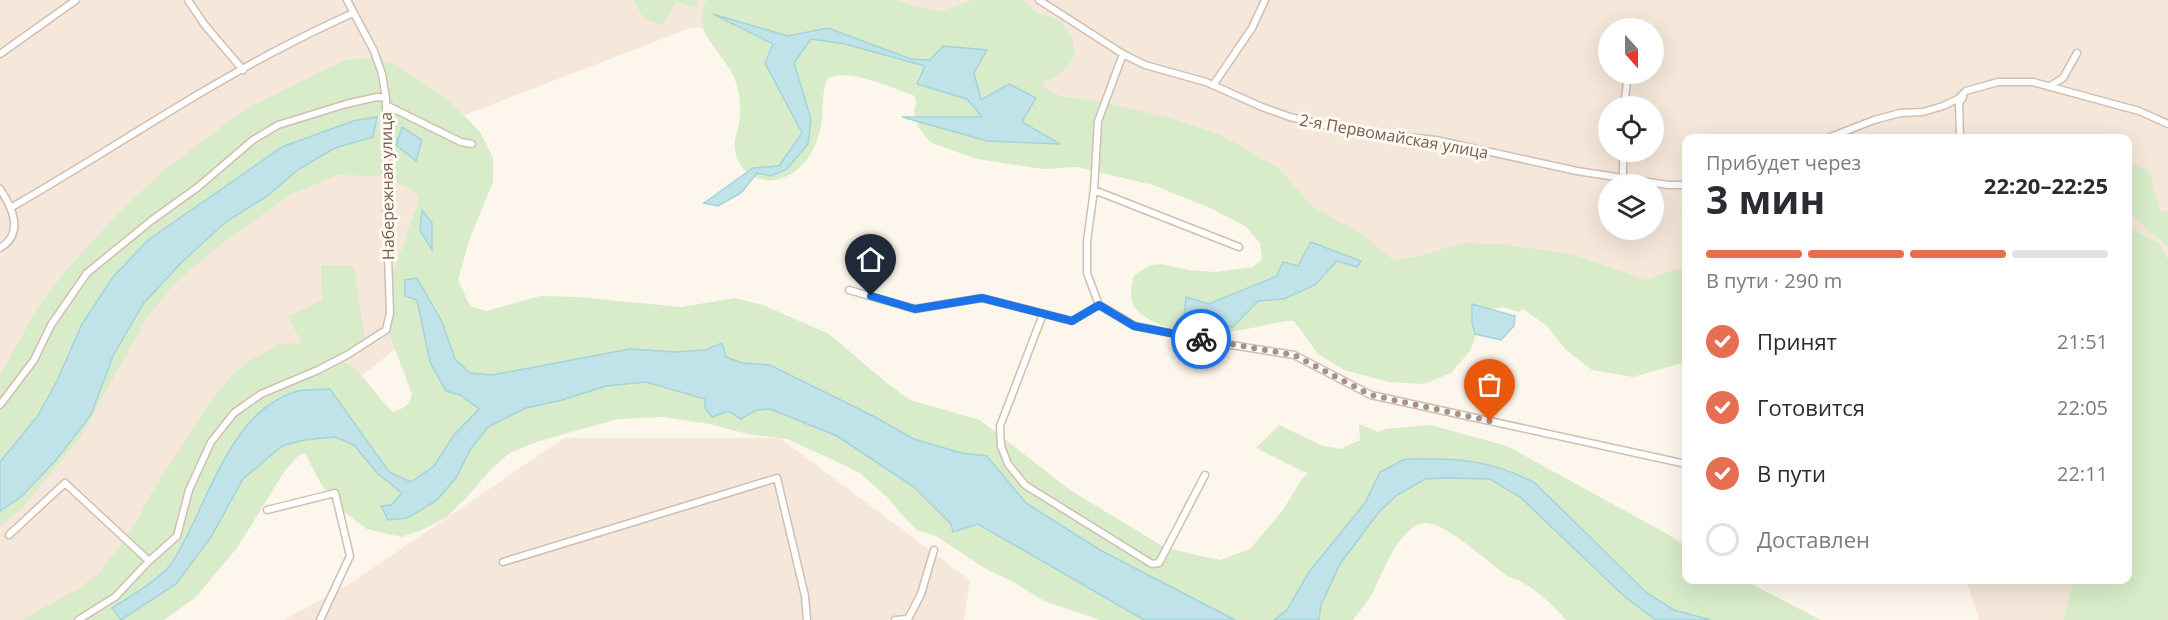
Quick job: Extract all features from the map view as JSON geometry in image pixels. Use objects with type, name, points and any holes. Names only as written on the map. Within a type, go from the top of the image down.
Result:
[{"type":"street","points":[[0,54],[76,0]]},
{"type":"street","points":[[188,0],[204,24],[243,70]]},
{"type":"street","points":[[347,0],[374,51],[382,74],[386,102],[461,142],[472,144]]},
{"type":"street","name":"2-я Первомайская улица","points":[[1040,0],[1123,54],[1145,65],[1214,84],[1262,107],[1321,125],[1350,131],[1436,140],[1598,175]]},
{"type":"street","points":[[1214,84],[1252,28],[1265,0]]},
{"type":"street","points":[[12,207],[282,47],[353,13]]},
{"type":"street","points":[[2050,86],[2063,78],[2077,53]]},
{"type":"street","points":[[1123,54],[1098,122],[1094,190],[1087,241],[1087,273],[1099,305],[1134,326],[1294,355],[1371,395],[1682,463]]},
{"type":"street","points":[[1838,134],[1900,113],[1923,112],[1943,106],[1958,99],[1966,91],[1998,82],[2033,82],[2050,86],[2139,111],[2168,124]]},
{"type":"street","points":[[1960,134],[1959,103],[1966,91]]},
{"type":"street","name":"Набережная улица","points":[[0,405],[34,360],[51,325],[87,273],[152,220],[198,187],[253,140],[278,125],[346,104],[377,97],[386,102],[386,199],[390,313],[386,330],[364,346],[338,360],[261,394],[234,413],[211,442],[189,490],[177,536],[149,561],[115,597],[78,620]]},
{"type":"street","name":"2-я Первомайская улица","points":[[1664,184],[1682,185]]},
{"type":"street","points":[[0,189],[12,207],[14,230],[5,245],[0,248]]},
{"type":"street","points":[[1094,190],[1239,247]]},
{"type":"street","points":[[849,290],[915,309],[982,298],[1072,321],[1099,305]]},
{"type":"street","points":[[1043,314],[1000,426],[1001,446],[1008,464],[1025,485],[1152,564],[1159,563],[1205,475]]},
{"type":"street","points":[[503,562],[777,478],[805,596],[807,620]]},
{"type":"street","points":[[9,535],[65,483],[149,561]]},
{"type":"street","points":[[267,510],[335,493],[350,556],[320,620]]},
{"type":"street","points":[[895,620],[908,620],[921,594],[934,550]]},
{"type":"shaded area","points":[[0,0],[2168,0],[2168,256],[2132,243],[2132,134],[1682,134],[1682,288],[1495,265],[1373,306],[1294,234],[987,90],[693,27],[454,119],[445,309],[266,453],[96,620],[0,620]]},
{"type":"shaded area","points":[[564,438],[780,438],[970,580],[964,620],[284,620],[351,583]]},
{"type":"shaded area","points":[[2168,465],[2168,620],[1979,620],[1968,584],[2132,584],[2132,565]]},
{"type":"green space","points":[[634,0],[698,0],[696,7],[676,2],[663,25],[643,18]]},
{"type":"green space","points":[[706,0],[895,0],[938,12],[973,0],[1023,0],[1036,12],[1061,21],[1073,40],[1075,53],[1070,64],[1058,76],[1042,82],[1043,87],[1060,96],[1103,102],[1170,118],[1221,135],[1280,169],[1310,205],[1361,234],[1394,260],[1420,256],[1461,243],[1498,244],[1572,254],[1645,280],[1682,267],[1682,363],[1633,377],[1592,370],[1565,349],[1547,326],[1523,309],[1518,312],[1503,307],[1482,311],[1470,351],[1451,373],[1424,384],[1389,382],[1344,370],[1318,354],[1294,321],[1214,333],[1189,332],[1164,326],[1144,316],[1134,307],[1131,290],[1134,275],[1151,265],[1161,264],[1189,270],[1215,272],[1253,267],[1262,259],[1260,243],[1245,226],[1210,208],[1153,185],[1077,167],[1043,169],[977,159],[937,145],[930,142],[918,127],[914,111],[915,96],[883,84],[846,75],[827,79],[823,94],[819,135],[803,164],[782,178],[764,180],[756,178],[743,168],[738,160],[735,140],[740,118],[739,94],[734,77],[705,32],[702,11]]},
{"type":"green space","points":[[368,58],[393,63],[451,102],[480,132],[493,158],[493,182],[470,238],[458,280],[468,302],[473,307],[486,311],[540,296],[577,297],[681,307],[735,298],[763,305],[829,334],[910,400],[980,420],[1070,490],[1164,547],[1220,560],[1250,549],[1283,510],[1301,480],[1308,473],[1256,448],[1279,425],[1323,446],[1340,449],[1360,440],[1359,424],[1378,432],[1386,429],[1430,425],[1507,446],[1669,535],[1682,543],[1682,584],[1752,584],[1821,620],[1566,620],[1547,600],[1531,588],[1508,576],[1452,534],[1429,523],[1420,524],[1404,536],[1391,554],[1370,597],[1353,620],[1100,620],[1044,601],[986,569],[936,536],[917,530],[889,499],[860,473],[833,460],[787,439],[747,434],[710,424],[663,417],[618,419],[536,442],[510,453],[492,468],[447,517],[422,530],[401,537],[367,529],[339,508],[321,484],[305,453],[298,456],[284,472],[237,548],[195,598],[164,620],[22,620],[96,576],[121,545],[152,492],[231,375],[249,361],[279,344],[302,343],[288,317],[322,300],[321,265],[354,266],[365,339],[335,357],[360,374],[393,412],[408,404],[412,394],[387,328],[385,310],[391,281],[418,204],[419,195],[411,189],[380,176],[338,175],[290,195],[220,245],[172,286],[145,321],[79,439],[24,506],[0,527],[0,376],[36,310],[66,270],[119,213],[163,171],[255,104],[346,60]]},
{"type":"green space","points":[[2132,164],[2149,171],[2160,210],[2168,212],[2168,247],[2132,215]]},
{"type":"green space","points":[[2132,230],[2159,243],[2168,258],[2168,618],[2167,620],[2063,620],[2073,584],[2132,584]]},
{"type":"water","points":[[713,14],[788,36],[828,28],[911,59],[930,60],[943,46],[987,50],[974,73],[981,100],[1009,84],[1036,98],[1022,122],[1060,144],[987,141],[902,117],[982,117],[967,99],[917,84],[925,66],[845,44],[811,39],[794,63],[811,119],[808,144],[787,169],[771,176],[757,173],[741,193],[718,206],[704,203],[753,168],[779,166],[802,133],[765,63],[773,44]]},
{"type":"water","points":[[377,117],[373,137],[335,148],[299,169],[266,197],[227,221],[181,263],[143,304],[113,356],[91,415],[56,460],[21,497],[0,511],[0,462],[37,417],[57,381],[82,324],[113,277],[148,240],[282,147],[353,121]]},
{"type":"water","points":[[402,127],[422,140],[416,161],[396,145]]},
{"type":"water","points":[[422,210],[432,223],[432,250],[420,230]]},
{"type":"water","points":[[1311,242],[1361,261],[1357,267],[1337,261],[1315,285],[1284,299],[1258,301],[1233,327],[1184,317],[1186,297],[1209,304],[1277,276],[1283,262],[1298,266]]},
{"type":"water","points":[[417,278],[442,322],[455,359],[470,373],[492,375],[630,349],[676,352],[705,350],[722,343],[726,357],[742,363],[770,365],[914,439],[961,453],[987,456],[1026,503],[1100,550],[1235,620],[1144,620],[978,524],[953,532],[951,524],[914,487],[837,436],[770,409],[756,410],[741,419],[728,411],[712,417],[705,408],[705,399],[646,382],[606,386],[562,400],[526,408],[488,427],[470,450],[456,478],[436,501],[407,518],[388,520],[381,506],[391,505],[402,493],[377,473],[354,445],[335,437],[304,440],[282,446],[243,479],[211,537],[176,584],[121,620],[112,608],[152,582],[171,564],[236,440],[253,419],[274,402],[298,391],[330,389],[389,472],[411,482],[434,466],[454,435],[479,409],[460,395],[446,391],[430,362],[417,300],[405,296],[405,280]]},
{"type":"water","points":[[1472,304],[1515,316],[1514,326],[1501,340],[1475,334],[1472,323]]},
{"type":"water","points":[[1405,459],[1471,462],[1503,469],[1535,483],[1647,593],[1674,610],[1711,620],[1656,620],[1625,597],[1520,497],[1490,479],[1446,478],[1425,479],[1397,495],[1379,512],[1340,564],[1321,605],[1319,620],[1274,620],[1287,610],[1309,572],[1365,503],[1380,472]]},
{"type":"way so far","points":[[1201,339],[1294,355],[1371,395],[1490,421]]},
{"type":"route","points":[[871,296],[915,309],[982,298],[1072,321],[1099,305],[1134,326],[1201,339]]}]
